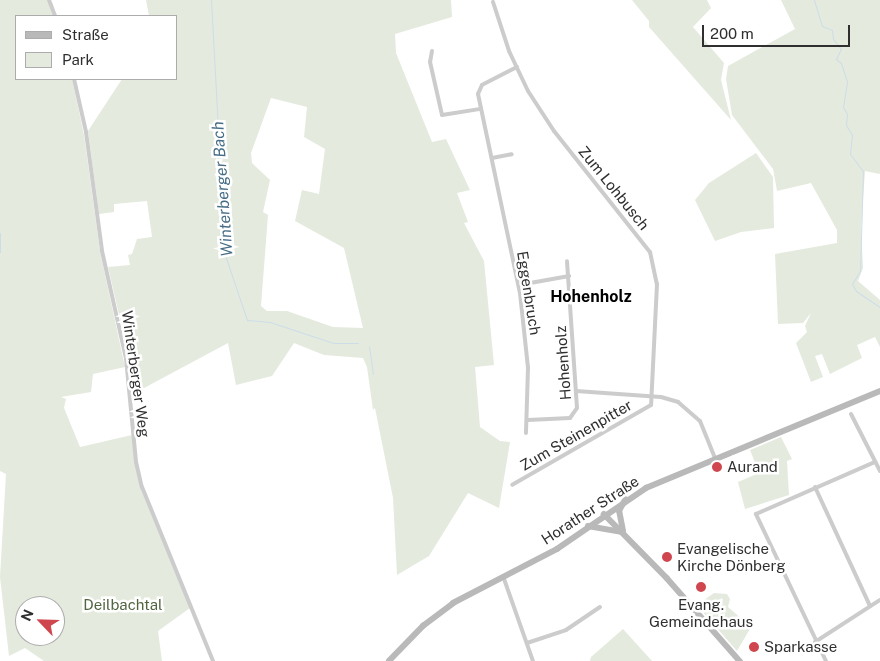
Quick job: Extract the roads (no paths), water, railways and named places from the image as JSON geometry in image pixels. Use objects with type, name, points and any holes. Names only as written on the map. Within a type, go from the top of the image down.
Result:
[{"type":"main road","name":"Horather Straße","points":[[389,661],[443,610],[557,548],[626,499],[715,458],[880,391]]},
{"type":"main road","points":[[624,533],[619,511],[626,499]]},
{"type":"main road","points":[[604,514],[624,533],[740,661]]},
{"type":"main road","points":[[588,526],[624,533]]},
{"type":"street","points":[[49,0],[55,15]]},
{"type":"street","name":"Zum Lohbusch","points":[[493,2],[528,91],[554,131],[654,260],[657,284],[651,405]]},
{"type":"street","points":[[432,51],[430,62],[442,115],[480,108]]},
{"type":"street","name":"Eggenbruch","points":[[517,67],[482,85],[478,94],[519,285],[527,350],[528,420],[526,433]]},
{"type":"street","name":"Winterberger Weg","points":[[74,80],[86,132],[102,251],[126,358],[136,462],[142,487],[213,661]]},
{"type":"street","points":[[492,158],[512,154]]},
{"type":"street","name":"Hohenholz","points":[[528,420],[570,418],[577,408],[567,261]]},
{"type":"street","points":[[519,285],[569,276]]},
{"type":"street","points":[[576,391],[652,397],[678,402],[696,416],[715,458]]},
{"type":"street","name":"Zum Steinenpitter","points":[[512,485],[651,405]]},
{"type":"street","points":[[851,414],[880,471]]},
{"type":"street","points":[[826,661],[814,642],[756,514],[875,462]]},
{"type":"street","points":[[815,487],[870,606]]},
{"type":"street","points":[[503,576],[533,661]]},
{"type":"street","points":[[814,642],[880,600]]},
{"type":"street","points":[[527,643],[566,630],[600,607]]},
{"type":"waterway","name":"Winterberger Bach","points":[[211,0],[225,255],[247,320],[270,322],[333,343],[358,343]]},
{"type":"waterway","points":[[814,0],[822,26],[832,30],[833,39],[841,49],[836,59],[841,63],[847,82],[843,107],[847,114],[846,125],[852,135],[850,154],[863,171],[860,271],[852,284],[856,291],[880,307]]},
{"type":"waterway","points":[[0,233],[0,252]]},
{"type":"waterway","name":"Winterberger Bach","points":[[369,346],[373,374]]},
{"type":"place","name":"Aurand","points":[[717,467]]},
{"type":"place","name":"Evangelische Kirche Dönberg","points":[[667,557]]},
{"type":"place","name":"Evang. Gemeindehaus","points":[[701,587]]},
{"type":"place","name":"Sparkasse","points":[[754,647]]},
{"type":"district","name":"Hohenholz","points":[[591,297]]},
{"type":"park label","name":"Deilbachtal","points":[[123,605]]}]
